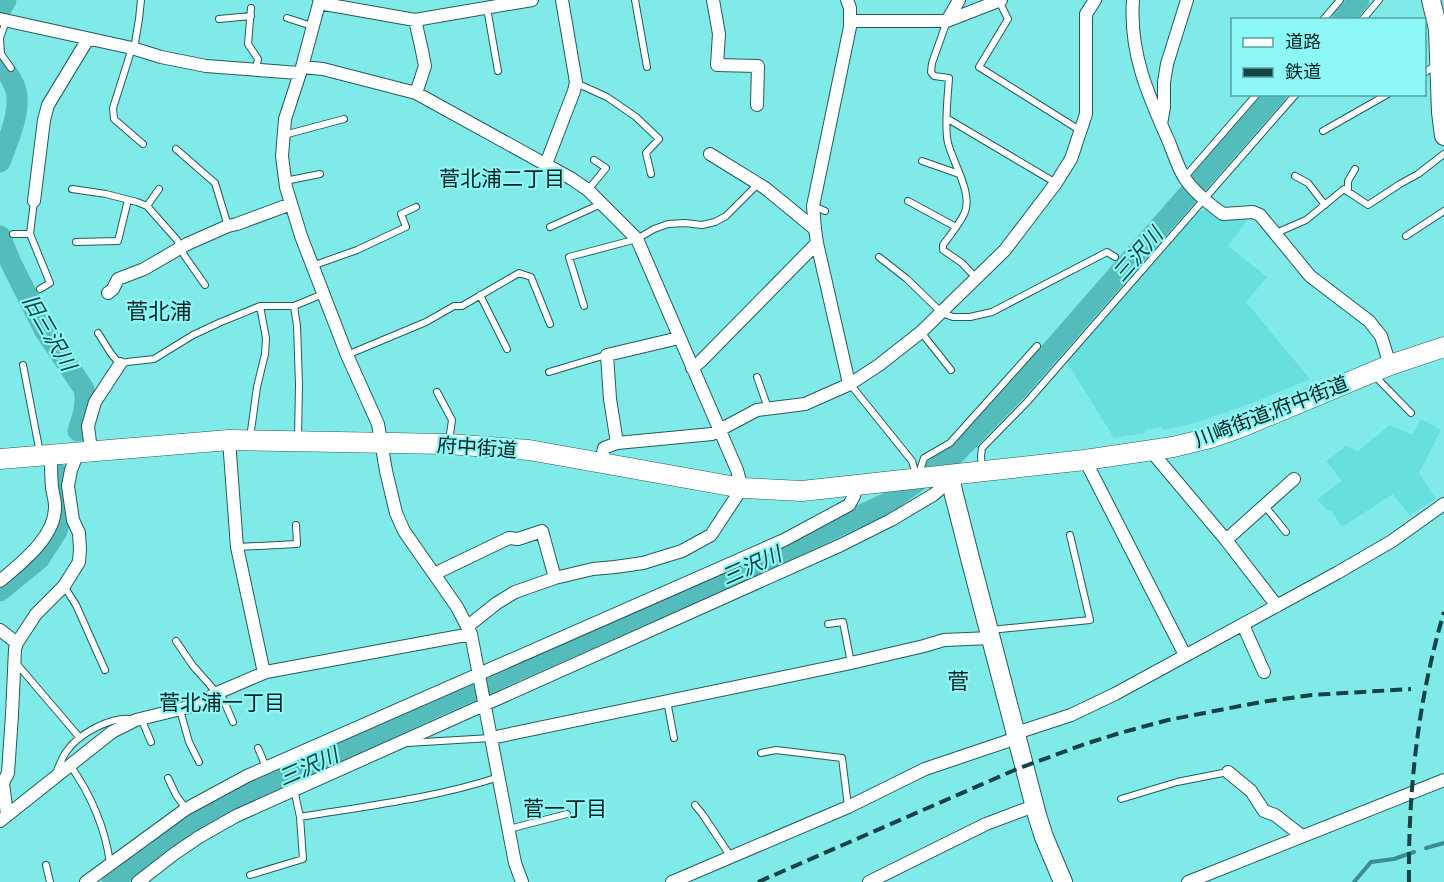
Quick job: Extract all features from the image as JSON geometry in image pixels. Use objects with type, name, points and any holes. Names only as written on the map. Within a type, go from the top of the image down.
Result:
[{"type":"main road","name":"川崎街道;府中街道","points":[[950,480],[982,471],[1151,451],[1210,438],[1371,372],[1444,347]]},
{"type":"main road","name":"府中街道","points":[[0,459],[230,440],[381,442],[529,450],[742,488],[802,491],[857,485],[912,473],[950,480]]},
{"type":"street","points":[[522,882],[515,863],[469,630],[457,607],[404,531],[396,513],[378,424],[347,355],[301,236],[286,187],[282,156],[285,119],[320,2],[415,20],[532,0]]},
{"type":"street","points":[[546,164],[576,82],[562,0]]},
{"type":"street","points":[[713,0],[719,34],[717,65],[758,66],[757,105]]},
{"type":"street","points":[[847,0],[851,21],[814,229],[850,384]]},
{"type":"street","points":[[947,21],[959,0]]},
{"type":"street","points":[[601,463],[604,448],[617,443],[711,434],[756,410],[805,404],[850,384],[879,365],[942,313],[1005,250],[1056,183],[1071,159],[1086,114],[1086,14],[1095,0]]},
{"type":"street","points":[[1133,0],[1135,49],[1139,65],[1184,178],[1203,200],[1223,214],[1253,212],[1260,215],[1310,276],[1369,321],[1381,336],[1390,365]]},
{"type":"street","points":[[1161,124],[1167,64],[1187,0]]},
{"type":"street","points":[[1431,0],[1438,29],[1444,136]]},
{"type":"street","points":[[851,21],[947,21],[1000,1]]},
{"type":"street","points":[[3,20],[206,66],[323,69],[416,93],[572,179],[588,190],[637,239],[720,429],[742,488],[711,535],[682,551],[643,563],[593,569],[555,578],[515,592],[497,603],[469,630],[264,673],[197,705],[139,719],[112,732],[3,818]]},
{"type":"street","points":[[415,20],[425,66],[416,93]]},
{"type":"street","points":[[34,201],[48,105],[88,39]]},
{"type":"street","points":[[710,154],[765,188],[814,229]]},
{"type":"street","points":[[108,294],[118,279],[144,269],[187,244],[228,226],[291,204]]},
{"type":"street","points":[[692,368],[817,243]]},
{"type":"street","points":[[617,443],[610,399],[607,355],[679,338]]},
{"type":"street","points":[[3,818],[3,783],[8,773],[15,649],[36,614],[64,586],[79,562],[79,534],[73,520],[68,486],[71,470],[85,451],[88,426],[95,402],[120,364]]},
{"type":"street","points":[[230,440],[237,547],[264,673]]},
{"type":"street","points":[[1151,451],[1226,540],[1277,606]]},
{"type":"street","points":[[0,581],[31,554],[46,534],[53,519],[55,506],[46,455]]},
{"type":"street","points":[[1085,459],[1185,655]]},
{"type":"street","points":[[1226,540],[1294,479]]},
{"type":"street","points":[[138,882],[152,878],[174,854],[250,808],[841,545],[891,520],[950,480],[1034,806],[1063,882]]},
{"type":"street","points":[[86,882],[186,809],[247,776],[784,540],[849,505],[857,485]]},
{"type":"street","points":[[672,882],[848,807],[925,769],[1080,711],[1115,694],[1337,573],[1392,541],[1444,504]]},
{"type":"street","points":[[434,574],[509,538],[518,539],[542,531],[555,578]]},
{"type":"street","points":[[1243,625],[1264,672]]},
{"type":"street","points":[[0,630],[17,643]]},
{"type":"street","points":[[491,738],[851,663],[944,640],[990,634]]},
{"type":"street","points":[[1228,772],[1251,791],[1264,811],[1275,815],[1302,836]]},
{"type":"street","points":[[1188,882],[1444,780]]},
{"type":"street","points":[[869,882],[986,824],[1034,806]]},
{"type":"lane","points":[[141,0],[133,48],[113,108],[114,119],[143,144]]},
{"type":"lane","points":[[635,0],[647,67]]},
{"type":"lane","points":[[1325,18],[1340,0]]},
{"type":"lane","points":[[1364,18],[1379,0]]},
{"type":"lane","points":[[1000,1],[1008,19],[979,68],[1081,131]]},
{"type":"lane","points":[[251,8],[248,44],[258,59],[256,69]]},
{"type":"lane","points":[[487,8],[498,71]]},
{"type":"lane","points":[[219,20],[250,16]]},
{"type":"lane","points":[[287,18],[312,26]]},
{"type":"lane","points":[[3,20],[0,38],[1,54],[11,68]]},
{"type":"lane","points":[[947,21],[938,43],[931,72],[934,76],[949,78],[948,143],[966,197],[967,207],[943,245],[943,250],[962,263],[976,278]]},
{"type":"lane","points":[[1426,72],[1440,62]]},
{"type":"lane","points":[[576,82],[607,97],[636,117],[658,139],[646,153],[651,174]]},
{"type":"lane","points":[[1184,178],[1255,96]]},
{"type":"lane","points":[[982,471],[982,448],[1027,402],[1294,96]]},
{"type":"lane","points":[[1323,131],[1384,96]]},
{"type":"lane","points":[[284,135],[344,119]]},
{"type":"lane","points":[[948,119],[1056,183]]},
{"type":"lane","points":[[176,149],[215,183],[228,226]]},
{"type":"lane","points":[[1276,233],[1306,220],[1344,189],[1368,205],[1418,174],[1444,154]]},
{"type":"lane","points":[[588,190],[606,168],[594,160]]},
{"type":"lane","points":[[922,160],[959,174]]},
{"type":"lane","points":[[1348,192],[1348,181],[1354,169]]},
{"type":"lane","points":[[285,181],[320,174]]},
{"type":"lane","points":[[1295,176],[1308,183],[1325,205]]},
{"type":"lane","points":[[584,306],[569,257],[637,239],[668,224],[702,225],[716,222],[726,216],[758,184]]},
{"type":"lane","points":[[72,189],[106,194],[147,206],[177,240],[206,285]]},
{"type":"lane","points":[[147,206],[159,189]]},
{"type":"lane","points":[[76,242],[117,241],[128,200]]},
{"type":"lane","points":[[34,201],[30,234],[50,283],[40,289]]},
{"type":"lane","points":[[908,201],[956,227]]},
{"type":"lane","points":[[550,227],[602,204]]},
{"type":"lane","points":[[312,266],[357,250],[406,227],[401,214],[416,207]]},
{"type":"lane","points":[[1406,236],[1444,211]]},
{"type":"lane","points":[[14,234],[30,234]]},
{"type":"lane","points":[[879,257],[907,279],[942,313],[953,317],[970,317],[992,312],[1107,252],[1115,257]]},
{"type":"lane","points":[[347,355],[426,322],[454,306],[462,306],[519,273],[531,277],[550,324]]},
{"type":"lane","points":[[98,333],[120,364],[153,359],[193,335],[260,306],[294,306],[323,294]]},
{"type":"lane","points":[[480,295],[507,349]]},
{"type":"lane","points":[[250,440],[251,420],[265,354],[266,338],[260,306]]},
{"type":"lane","points":[[294,306],[299,385],[297,441]]},
{"type":"lane","points":[[921,332],[951,370]]},
{"type":"lane","points":[[850,384],[884,429],[912,473],[924,458],[950,443],[1038,346]]},
{"type":"lane","points":[[549,372],[607,355]]},
{"type":"lane","points":[[23,365],[46,455]]},
{"type":"lane","points":[[1371,372],[1411,413]]},
{"type":"lane","points":[[757,377],[768,408]]},
{"type":"lane","points":[[437,392],[452,420],[448,444]]},
{"type":"lane","points":[[1264,505],[1286,532]]},
{"type":"lane","points":[[237,547],[297,544],[296,525]]},
{"type":"lane","points":[[990,634],[1090,620],[1070,535]]},
{"type":"lane","points":[[64,586],[76,605],[105,670]]},
{"type":"lane","points":[[828,624],[843,622],[851,663]]},
{"type":"lane","points":[[176,641],[193,666],[218,693],[233,722]]},
{"type":"lane","points":[[15,661],[80,738]]},
{"type":"lane","points":[[667,701],[674,738]]},
{"type":"lane","points":[[180,710],[189,742],[199,762]]},
{"type":"lane","points":[[55,776],[67,751],[80,738],[108,721],[122,718],[139,719],[151,742]]},
{"type":"lane","points":[[394,744],[491,738]]},
{"type":"lane","points":[[258,748],[266,767]]},
{"type":"lane","points":[[761,753],[776,750],[842,758],[848,807]]},
{"type":"lane","points":[[70,765],[81,781],[101,823],[107,841],[110,863]]},
{"type":"lane","points":[[1121,798],[1177,782],[1228,772]]},
{"type":"lane","points":[[300,817],[437,795],[499,777]]},
{"type":"lane","points":[[168,778],[186,809]]},
{"type":"lane","points":[[250,875],[303,859],[300,817],[294,789]]},
{"type":"lane","points":[[695,805],[731,857]]},
{"type":"lane","points":[[509,828],[567,814]]},
{"type":"lane","points":[[46,865],[50,882]]},
{"type":"shaded area","points":[[1205,210],[1220,217],[1250,216],[1228,246],[1267,277],[1246,302],[1310,379],[1207,419],[1164,430],[1162,427],[1145,430],[1145,433],[1114,438],[1066,361],[1196,213]]},
{"type":"shaded area","points":[[1421,419],[1441,430],[1419,473],[1436,499],[1409,515],[1393,494],[1342,527],[1331,510],[1328,511],[1317,499],[1342,481],[1326,461],[1346,446],[1358,451],[1390,425],[1412,435]]},
{"type":"waterway","name":"旧三沢川","points":[[0,10],[6,0]]},
{"type":"waterway","name":"三沢川","points":[[1344,18],[1359,0]]},
{"type":"waterway","name":"旧三沢川","points":[[0,66],[11,79],[17,100],[11,133],[0,162]]},
{"type":"waterway","name":"三沢川","points":[[112,882],[164,841],[221,806],[887,503],[954,455],[1017,390],[1274,96]]},
{"type":"waterway","name":"旧三沢川","points":[[0,236],[45,331],[84,389],[85,405],[78,431]]},
{"type":"waterway","name":"旧三沢川","points":[[0,591],[39,559],[57,531],[63,511],[58,474]]},
{"type":"waterway","points":[[1426,848],[1444,843]]},
{"type":"waterway","points":[[1354,882],[1371,862],[1394,859],[1414,852]]},
{"type":"railway","points":[[1409,882],[1410,814],[1416,746],[1427,678],[1444,612]]},
{"type":"railway","points":[[758,882],[1017,769],[1120,733],[1168,720],[1261,702],[1312,695],[1411,689]]},
{"type":"district","name":"菅北浦二丁目","points":[[502,178]]},
{"type":"district","name":"菅北浦","points":[[159,311]]},
{"type":"district","name":"菅","points":[[958,681]]},
{"type":"district","name":"菅北浦一丁目","points":[[222,702]]},
{"type":"district","name":"菅一丁目","points":[[565,808]]}]
